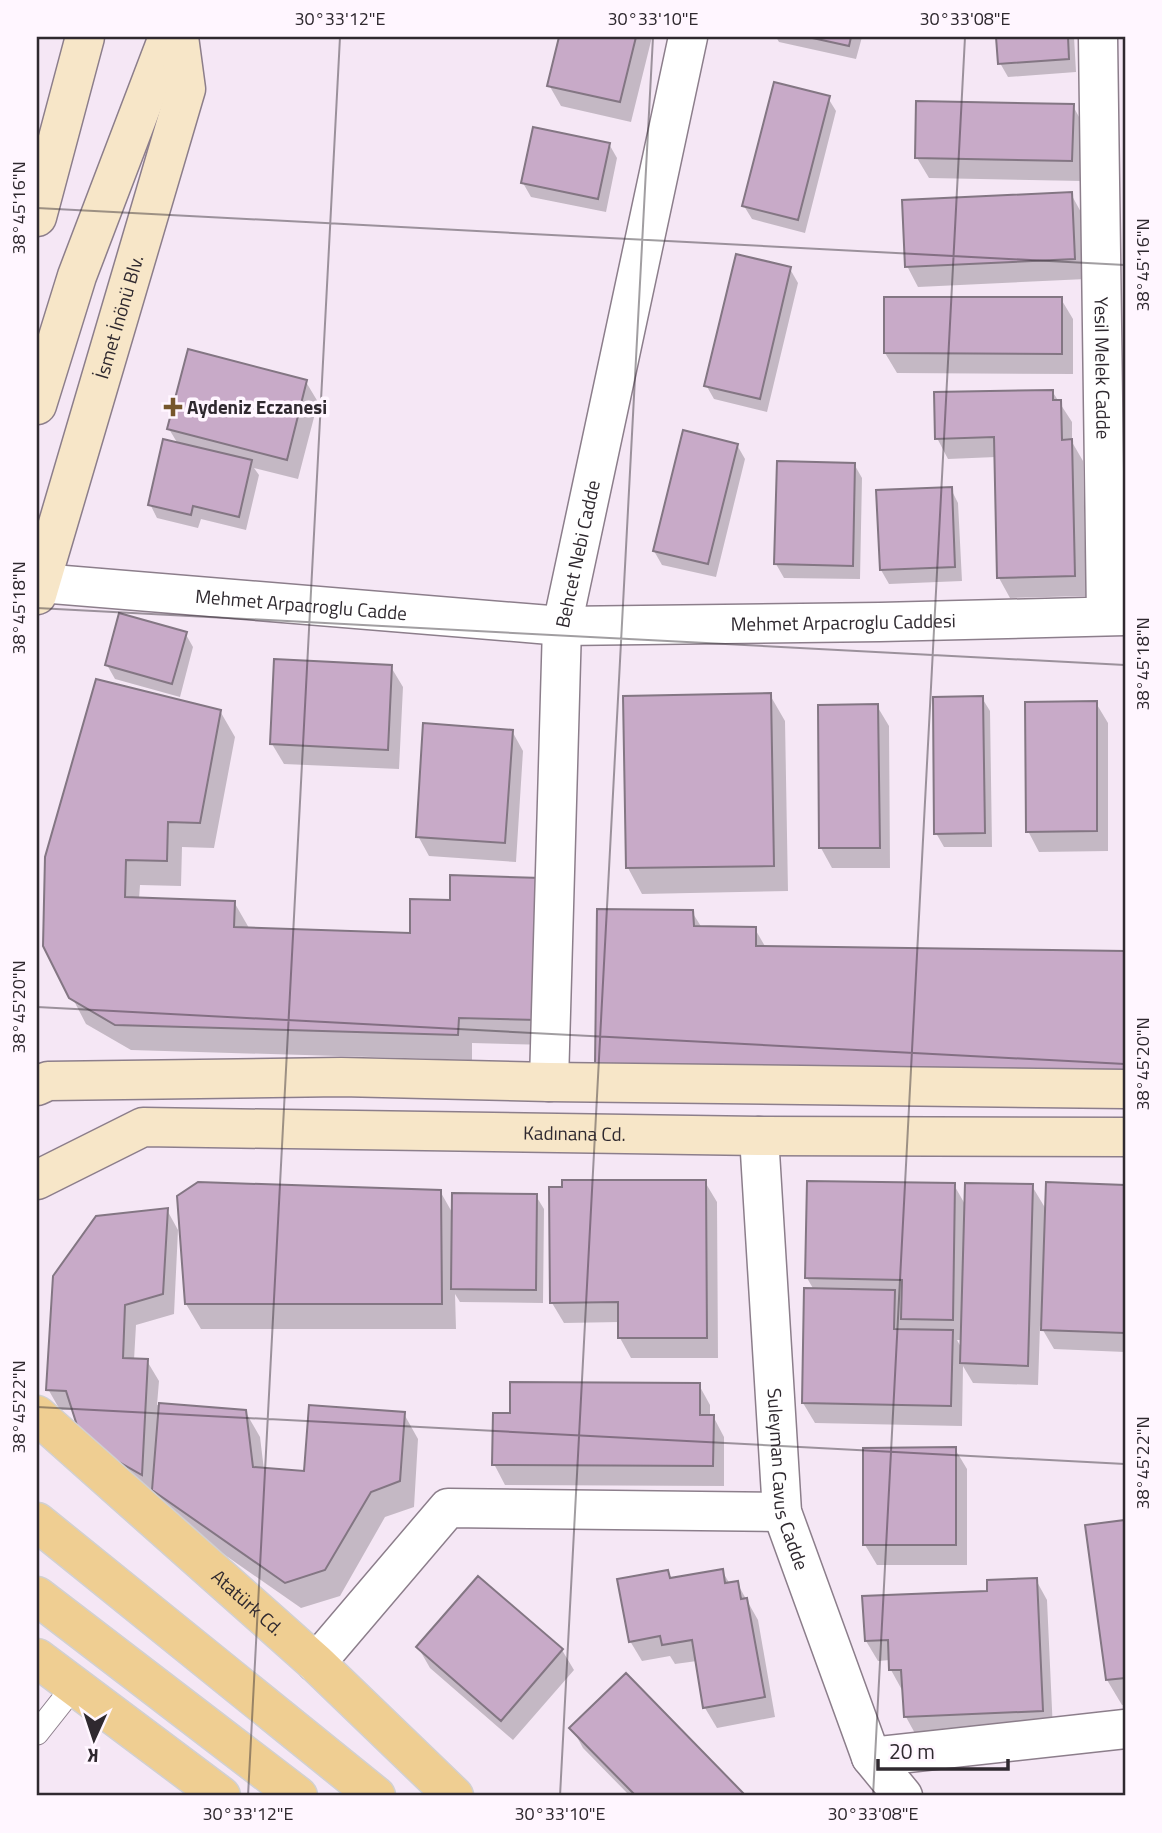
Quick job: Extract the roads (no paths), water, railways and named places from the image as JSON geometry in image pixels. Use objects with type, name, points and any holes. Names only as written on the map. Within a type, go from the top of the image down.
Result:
[{"type":"main road","name":"Atatürk Cd.","points":[[37,1415],[316,1663],[454,1796]]},
{"type":"main road","points":[[37,1522],[376,1796]]},
{"type":"main road","points":[[37,1596],[298,1796]]},
{"type":"main road","points":[[37,1658],[221,1796]]},
{"type":"street","points":[[37,216],[85,37]]},
{"type":"street","points":[[37,405],[77,276],[168,37]]},
{"type":"street","name":"İsmet İnönü Blv.","points":[[39,589],[186,89],[178,37]]},
{"type":"street","name":"Behcet Nebi Cadde","points":[[549,1082],[562,626],[688,37]]},
{"type":"street","name":"Yesil Melek Cadde","points":[[1098,37],[1116,616]]},
{"type":"street","name":"Mehmet Arpacroglu Cadde","points":[[39,589],[562,626]]},
{"type":"street","name":"Mehmet Arpacroglu Caddesi","points":[[562,626],[1116,616]]},
{"type":"street","points":[[41,1082],[341,1076],[549,1082],[1125,1089]]},
{"type":"street","name":"Kadınana Cd.","points":[[37,1180],[143,1126],[759,1136],[1125,1137]]},
{"type":"street","name":"Suleyman Cavus Cadde","points":[[759,1136],[782,1512],[871,1757],[903,1796]]},
{"type":"street","points":[[316,1663],[448,1508],[782,1512]]},
{"type":"street","points":[[871,1757],[1125,1729]]},
{"type":"lane","points":[[37,1733],[75,1685]]},
{"type":"place","name":"Aydeniz Eczanesi","points":[[173,407]]}]
